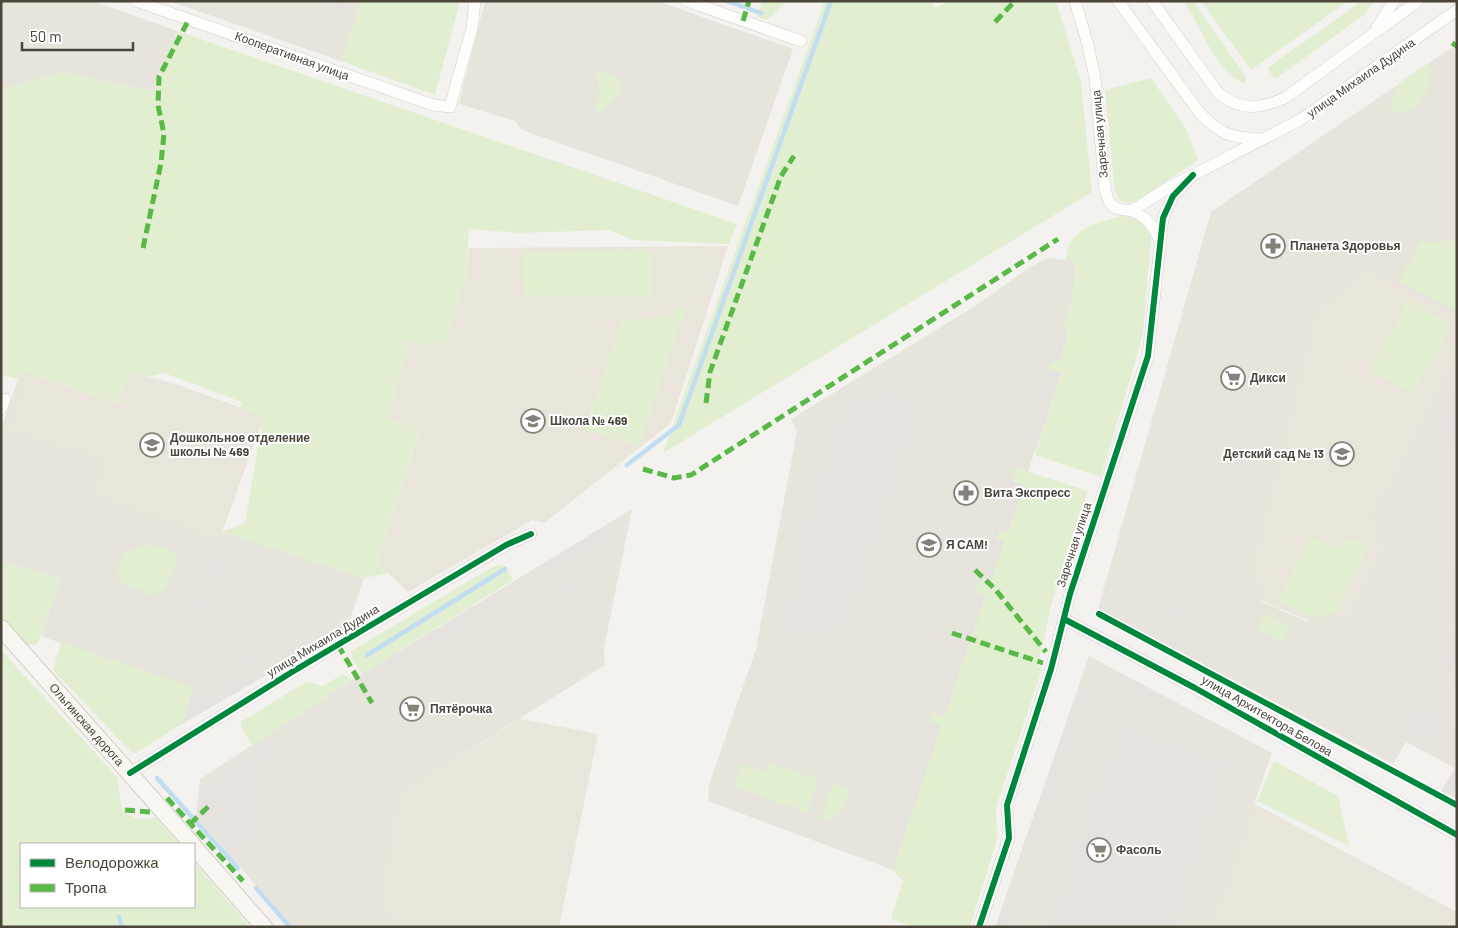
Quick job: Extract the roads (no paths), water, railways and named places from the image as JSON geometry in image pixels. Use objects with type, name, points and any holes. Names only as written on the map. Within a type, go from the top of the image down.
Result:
[{"type":"street","name":"Кооперативная улица","points":[[136,1],[433,105],[450,107],[472,28],[475,1]]},
{"type":"street","points":[[686,1],[801,41]]},
{"type":"street","name":"Заречная улица","points":[[1074,1],[1088,45],[1095,78],[1105,191],[1110,205],[1118,210],[1131,211],[1155,228],[1159,240]]},
{"type":"street","points":[[1118,1],[1212,127],[1240,139],[1262,140]]},
{"type":"street","points":[[1152,1],[1219,94],[1231,103],[1250,107],[1267,105],[1284,98],[1418,1]]},
{"type":"street","points":[[1374,32],[1394,1]]},
{"type":"street","name":"улица Михаила Дудина","points":[[1131,211],[1166,189],[1300,120],[1457,10]]},
{"type":"street","name":"Заречная улица","points":[[979,927],[1009,838],[1007,805],[1051,669],[1070,594],[1148,356],[1154,309],[1159,240],[1163,218],[1169,202],[1193,175]]},
{"type":"street","name":"улица Михаила Дудина","points":[[130,773],[338,645],[506,545],[531,534]]},
{"type":"street","name":"улица Архитектора Белова","points":[[1064,619],[1194,688],[1457,835]]},
{"type":"street","name":"Ольгинская дорога","points":[[1,628],[190,843]]},
{"type":"street","name":"Ольгинская дорога","points":[[195,848],[264,927]]},
{"type":"waterway","points":[[727,1],[761,13]]},
{"type":"waterway","points":[[627,465],[679,425],[831,1]]},
{"type":"waterway","points":[[367,655],[505,569]]},
{"type":"waterway","points":[[157,778],[238,868]]},
{"type":"waterway","points":[[256,888],[290,927]]},
{"type":"waterway","points":[[119,917],[122,927]]},
{"type":"place","name":"Планета Здоровья","points":[[1273,246]]},
{"type":"place","name":"Дикси","points":[[1233,378]]},
{"type":"place","name":"Школа № 469","points":[[533,421]]},
{"type":"place","name":"Дошкольное отделение школы № 469","points":[[152,445]]},
{"type":"place","name":"Детский сад № 13","points":[[1342,454]]},
{"type":"place","name":"Вита Экспресс","points":[[966,493]]},
{"type":"place","name":"Я САМ!","points":[[929,545]]},
{"type":"place","name":"Пятёрочка","points":[[412,709]]},
{"type":"place","name":"Фасоль","points":[[1099,850]]}]
